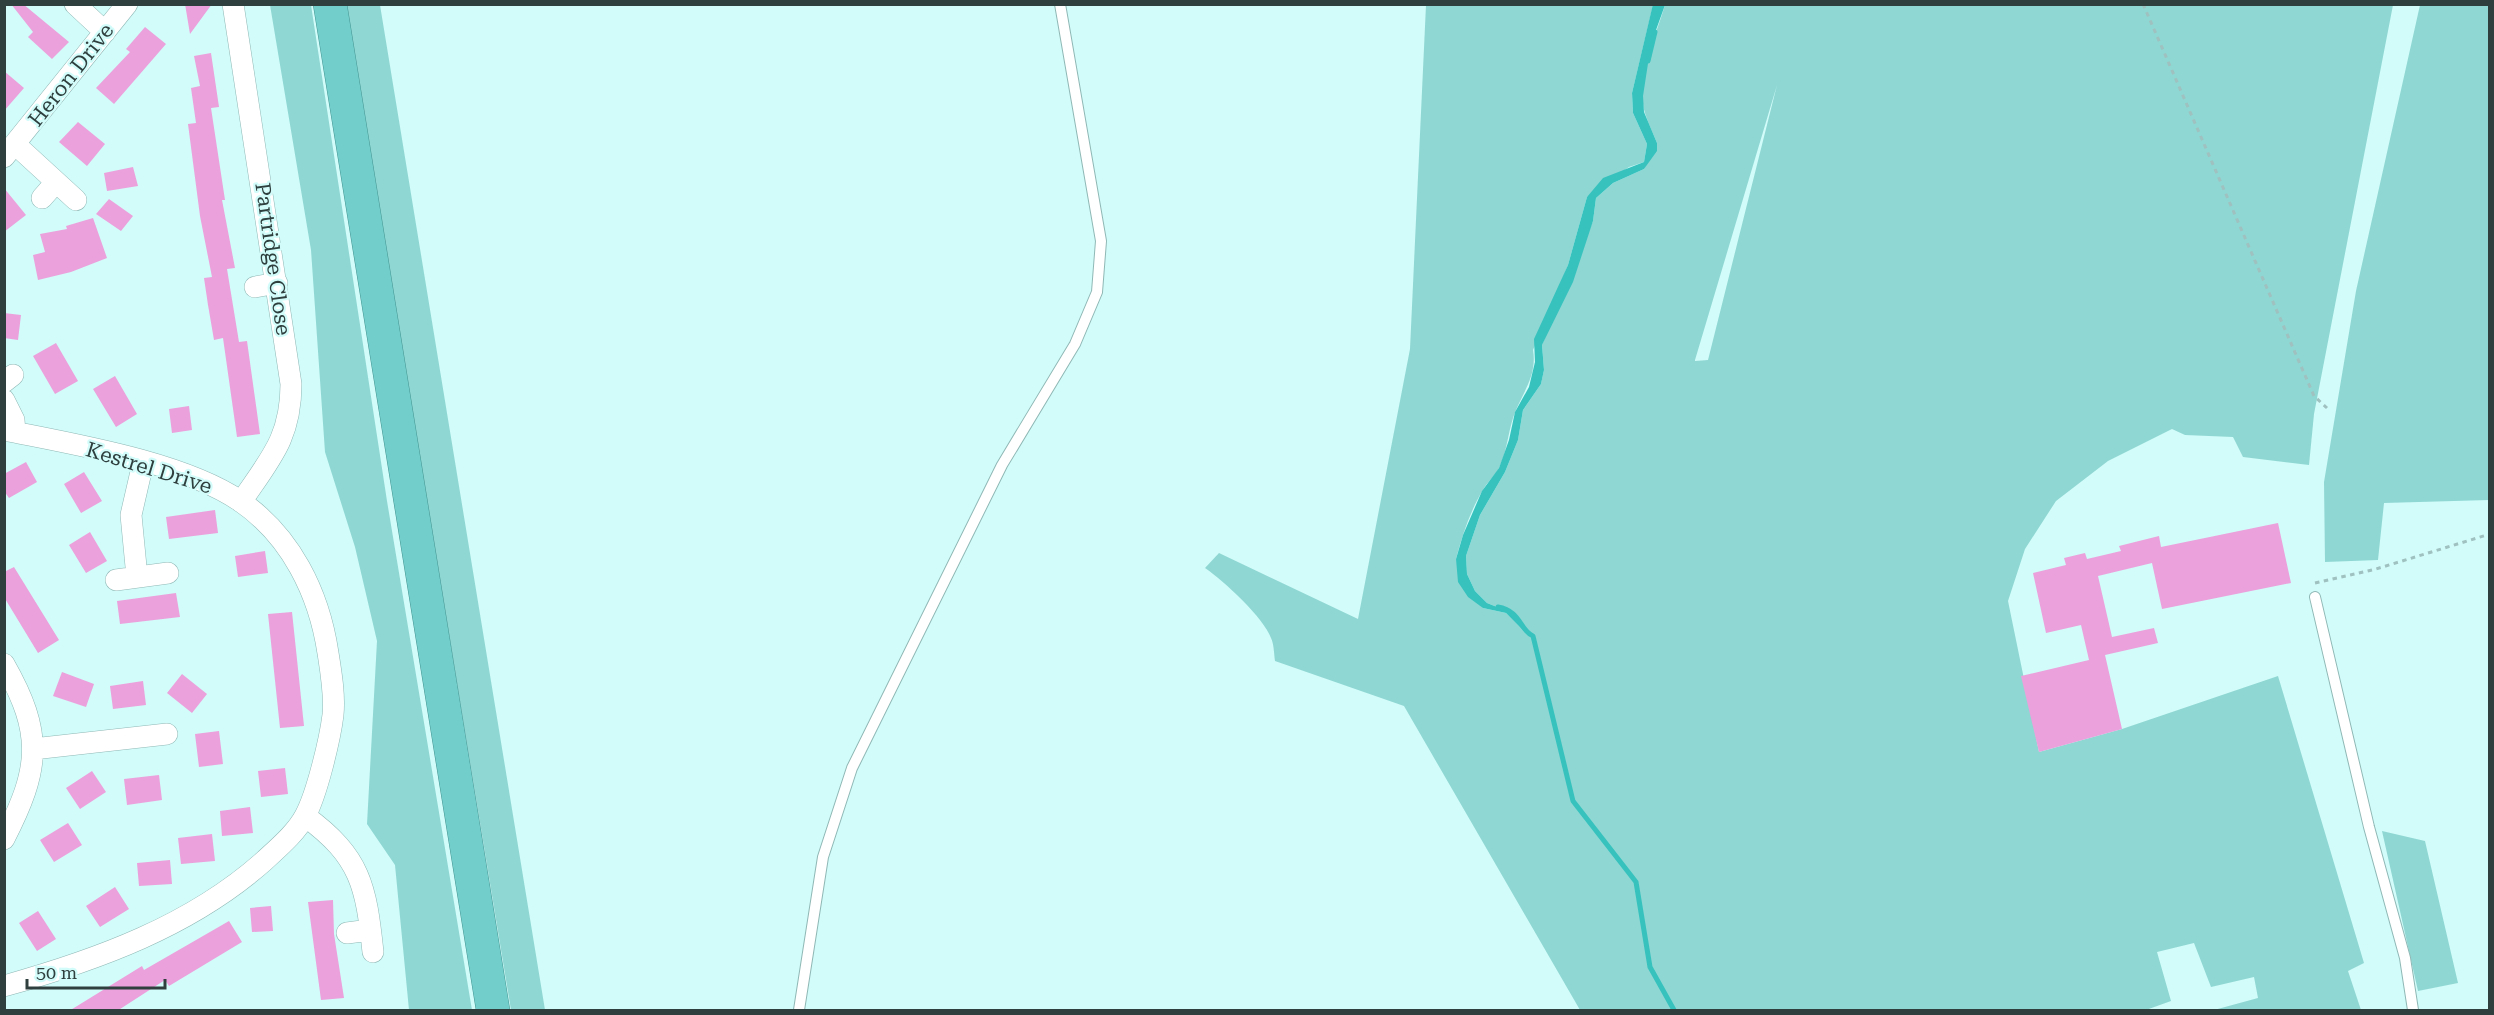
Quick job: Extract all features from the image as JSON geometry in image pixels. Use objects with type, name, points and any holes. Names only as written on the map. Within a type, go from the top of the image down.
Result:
[{"type":"highway","points":[[330,4],[493,1011]]},
{"type":"street","points":[[75,4],[105,32]]},
{"type":"street","name":"Heron Drive","points":[[76,200],[49,190],[10,151],[127,4]]},
{"type":"street","name":"Partridge Close","points":[[233,4],[291,384],[288,422],[282,441],[241,502]]},
{"type":"street","points":[[255,287],[277,283]]},
{"type":"street","points":[[4,400],[14,420],[10,431]]},
{"type":"street","name":"Kestrel Drive","points":[[4,986],[112,952],[198,909],[237,885],[283,844],[305,816],[322,763],[333,714],[325,633],[311,591],[288,545],[241,502],[191,476],[10,431]]},
{"type":"street","points":[[137,577],[131,515],[143,463]]},
{"type":"street","points":[[116,580],[174,576]]},
{"type":"street","points":[[4,664],[24,698],[33,734],[28,782],[4,839]]},
{"type":"street","points":[[33,749],[141,746],[167,734]]},
{"type":"street","points":[[305,816],[333,836],[353,865],[364,891],[373,952]]},
{"type":"street","points":[[347,933],[370,930]]},
{"type":"lane","points":[[799,1011],[823,857],[852,768],[926,614],[1002,465],[1075,344],[1097,292],[1101,241],[1060,4]]},
{"type":"lane","points":[[2315,597],[2369,827],[2405,958],[2413,1011]]},
{"type":"path","points":[[2143,4],[2314,396],[2327,408]]},
{"type":"path","points":[[2314,583],[2376,568],[2490,534]]},
{"type":"shaded area","points":[[1653,4],[1665,5],[1651,44],[1643,96],[1644,112],[1657,143],[1657,151],[1644,169],[1613,183],[1596,198],[1593,221],[1573,282],[1542,345],[1544,370],[1541,384],[1523,410],[1518,440],[1505,472],[1480,515],[1466,556],[1467,574],[1475,591],[1487,603],[1512,613],[1528,635],[1506,613],[1483,608],[1468,597],[1458,582],[1456,559],[1463,535],[1482,491],[1499,468],[1509,440],[1515,412],[1529,387],[1535,362],[1534,339],[1568,265],[1587,197],[1603,178],[1644,162],[1647,144],[1633,113],[1632,93]]},
{"type":"shaded area","points":[[270,5],[311,5],[387,501],[472,1010],[409,1010],[395,865],[367,824],[377,641],[355,547],[325,452],[311,250]]},
{"type":"shaded area","points":[[345,5],[380,5],[545,1010],[511,1010]]},
{"type":"shaded area","points":[[1426,5],[1653,5],[1632,93],[1633,113],[1647,144],[1644,162],[1629,167],[1587,197],[1568,265],[1533,350],[1532,374],[1513,417],[1502,461],[1474,506],[1456,559],[1483,608],[1506,613],[1524,630],[1512,613],[1487,603],[1475,591],[1467,574],[1466,556],[1480,515],[1505,472],[1518,440],[1523,410],[1541,384],[1544,370],[1542,345],[1593,221],[1596,198],[1613,183],[1644,169],[1657,143],[1645,113],[1643,87],[1648,58],[1665,5],[2393,5],[2314,414],[2309,465],[2243,457],[2233,437],[2185,435],[2172,429],[2108,461],[2056,501],[2025,549],[2008,601],[2039,752],[2122,729],[2278,676],[2364,963],[2348,971],[2361,1010],[2214,1010],[2258,998],[2254,977],[2211,987],[2194,943],[2157,952],[2171,1001],[2146,1010],[1580,1010],[1404,706],[1275,661],[1272,640],[1260,620],[1232,590],[1205,568],[1219,553],[1358,619],[1410,349]],"holes":[[[1777,85],[1708,360],[1695,361]]]},
{"type":"shaded area","points":[[2420,5],[2489,5],[2489,500],[2384,503],[2378,560],[2325,562],[2324,482],[2356,291]]},
{"type":"shaded area","points":[[2382,831],[2425,841],[2458,983],[2418,991]]},
{"type":"building","points":[[11,4],[23,4],[69,42],[52,59],[28,37],[33,32]]},
{"type":"building","points":[[185,4],[212,4],[190,34]]},
{"type":"building","points":[[145,27],[166,44],[114,104],[96,88],[130,52],[126,49]]},
{"type":"building","points":[[211,53],[219,107],[211,108],[225,200],[222,200],[235,268],[227,269],[239,342],[247,341],[260,434],[237,437],[223,338],[214,340],[208,305],[204,278],[212,277],[200,216],[188,124],[196,123],[191,88],[200,86],[194,56]]},
{"type":"building","points":[[4,71],[24,88],[4,111]]},
{"type":"building","points":[[78,122],[105,144],[87,166],[59,142]]},
{"type":"building","points":[[133,167],[138,186],[107,191],[104,173]]},
{"type":"building","points":[[4,188],[26,215],[4,232]]},
{"type":"building","points":[[109,199],[133,216],[121,231],[96,214]]},
{"type":"building","points":[[93,218],[107,258],[71,272],[38,280],[33,255],[45,252],[40,234],[67,229],[66,226]]},
{"type":"building","points":[[4,313],[21,315],[18,340],[4,338]]},
{"type":"building","points":[[56,343],[78,381],[55,394],[33,356]]},
{"type":"building","points":[[115,376],[137,414],[116,427],[93,389]]},
{"type":"building","points":[[189,406],[192,430],[172,433],[169,409]]},
{"type":"building","points":[[26,462],[37,482],[9,498],[4,491],[4,474]]},
{"type":"building","points":[[84,472],[102,501],[81,513],[64,484]]},
{"type":"building","points":[[215,510],[218,533],[169,539],[166,517]]},
{"type":"building","points":[[2278,523],[2291,583],[2162,609],[2152,563],[2098,576],[2112,637],[2154,628],[2158,643],[2105,655],[2122,729],[2039,752],[2021,676],[2089,660],[2081,625],[2046,633],[2033,573],[2066,565],[2064,558],[2085,553],[2087,559],[2121,551],[2119,546],[2159,536],[2161,547]]},
{"type":"building","points":[[90,532],[107,561],[86,573],[69,545]]},
{"type":"building","points":[[265,551],[268,573],[238,577],[235,556]]},
{"type":"building","points":[[14,567],[59,640],[38,653],[4,597],[4,572]]},
{"type":"building","points":[[176,593],[180,617],[120,624],[117,601]]},
{"type":"building","points":[[292,612],[304,726],[280,728],[268,614]]},
{"type":"building","points":[[62,672],[94,684],[86,707],[53,696]]},
{"type":"building","points":[[182,674],[207,694],[192,713],[167,693]]},
{"type":"building","points":[[143,681],[146,705],[113,709],[110,686]]},
{"type":"building","points":[[219,731],[223,764],[199,767],[195,734]]},
{"type":"building","points":[[285,768],[288,794],[261,797],[258,771]]},
{"type":"building","points":[[92,771],[106,792],[80,809],[66,788]]},
{"type":"building","points":[[159,775],[162,800],[127,805],[124,779]]},
{"type":"building","points":[[250,807],[253,833],[222,836],[220,811]]},
{"type":"building","points":[[68,823],[82,845],[54,862],[40,840]]},
{"type":"building","points":[[212,834],[215,861],[181,864],[178,838]]},
{"type":"building","points":[[170,860],[172,884],[139,886],[137,863]]},
{"type":"building","points":[[115,887],[129,909],[100,927],[86,906]]},
{"type":"building","points":[[333,900],[334,934],[344,998],[321,1000],[308,902]]},
{"type":"building","points":[[271,906],[273,931],[252,932],[250,908]]},
{"type":"building","points":[[38,911],[56,939],[37,951],[19,923]]},
{"type":"building","points":[[229,921],[242,942],[169,986],[165,980],[117,1011],[69,1011],[142,966],[144,970]]},
{"type":"waterway","points":[[1648,61],[1655,32]]},
{"type":"waterway","points":[[1498,607],[1506,609],[1516,617],[1525,630],[1533,636],[1573,801],[1636,882],[1650,967],[1674,1010]]}]
